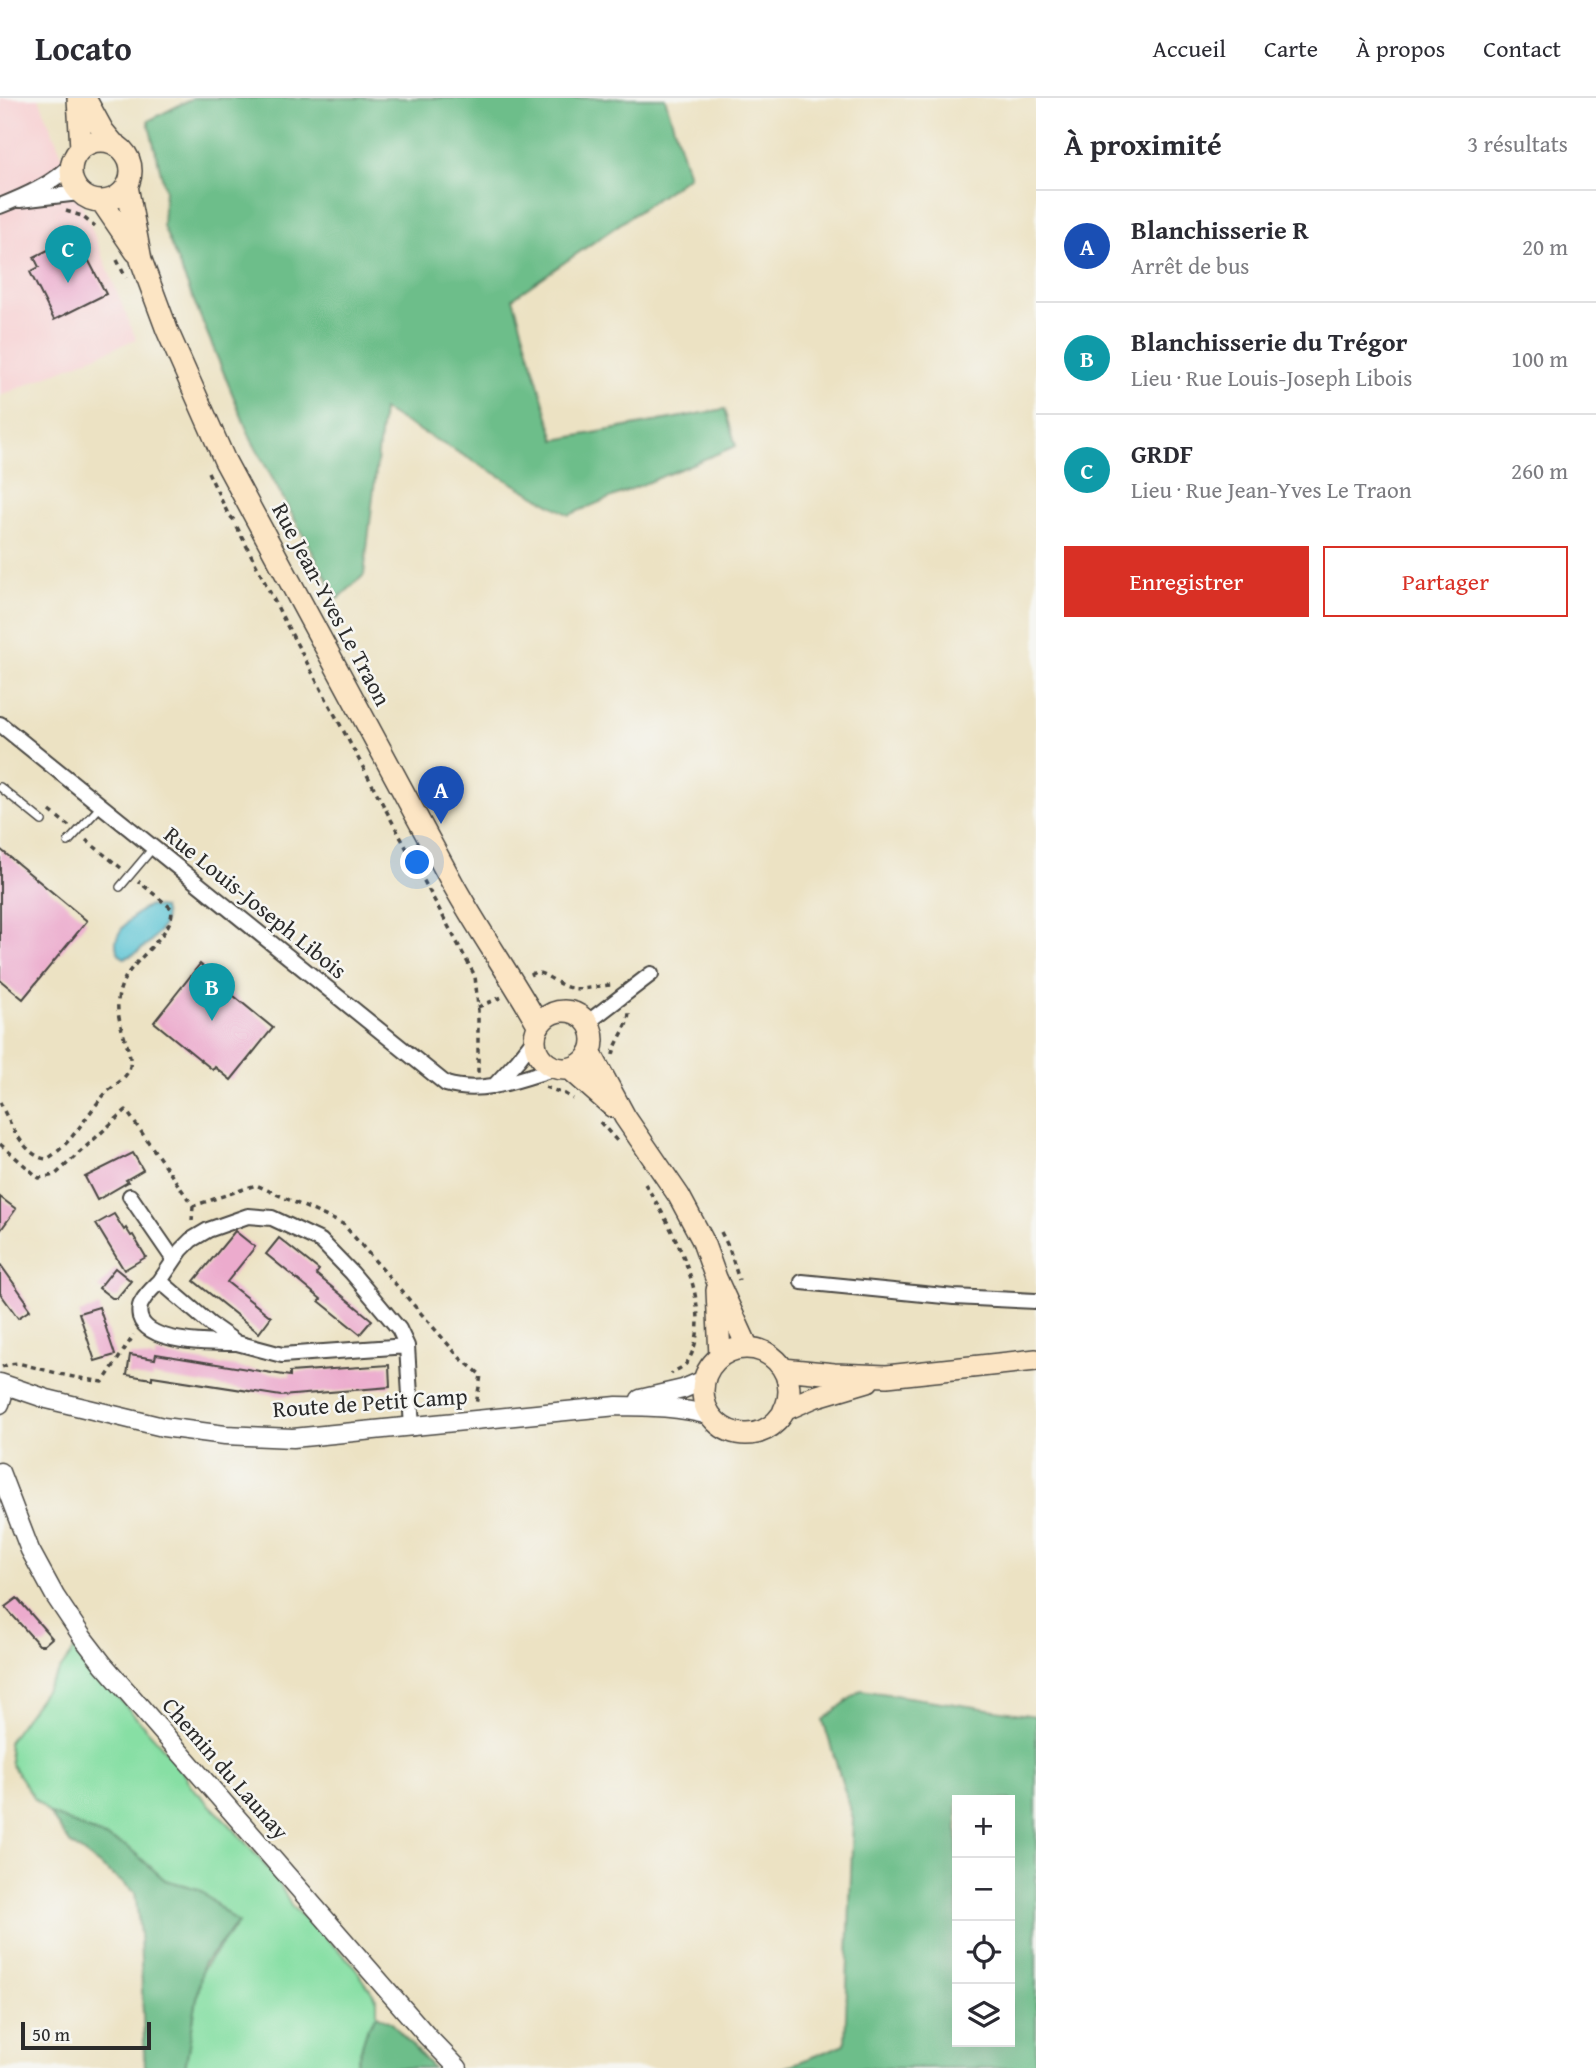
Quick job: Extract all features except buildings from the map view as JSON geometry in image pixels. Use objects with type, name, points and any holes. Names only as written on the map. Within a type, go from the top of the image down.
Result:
[{"type":"main road","points":[[78,99],[130,162],[131,174],[127,186],[112,200],[102,202],[90,199],[79,193],[73,182],[71,173],[77,156],[78,99]]},
{"type":"main road","points":[[77,156],[91,142],[113,143]]},
{"type":"main road","name":"Rue Jean-Yves Le Traon","points":[[127,186],[141,260],[167,330],[225,461],[454,886],[494,953],[520,984]]},
{"type":"main road","points":[[102,202],[141,260]]},
{"type":"main road","points":[[520,984],[559,1012]]},
{"type":"main road","points":[[520,984],[537,1032],[538,1054],[542,1060],[563,1069],[625,1117]]},
{"type":"main road","points":[[537,1032],[547,1016],[559,1012],[573,1013],[587,1023],[592,1040],[586,1060],[563,1069]]},
{"type":"main road","points":[[590,1052],[625,1117],[679,1196],[702,1239],[716,1278],[748,1348]]},
{"type":"main road","points":[[716,1278],[720,1357]]},
{"type":"main road","points":[[748,1348],[774,1359],[783,1369],[788,1385],[784,1410],[776,1421],[752,1434],[725,1429],[705,1404],[703,1390],[707,1372],[720,1357],[748,1348]]},
{"type":"main road","points":[[783,1369],[887,1376],[1036,1360]]},
{"type":"main road","points":[[784,1410],[814,1397],[887,1376]]},
{"type":"street","points":[[0,206],[51,181],[77,156]]},
{"type":"street","points":[[15,200],[79,193]]},
{"type":"street","name":"Rue Louis-Joseph Libois","points":[[0,724],[446,1084],[461,1089],[494,1086],[563,1069]]},
{"type":"street","points":[[587,1023],[651,974]]},
{"type":"street","points":[[494,1086],[518,1060],[537,1032]]},
{"type":"street","points":[[130,1196],[174,1260]]},
{"type":"street","points":[[407,1346],[282,1355],[237,1343],[204,1343],[157,1334],[141,1321],[140,1303],[191,1240],[208,1230],[248,1216],[272,1218],[321,1241],[399,1329],[407,1346],[412,1428]]},
{"type":"street","points":[[160,1281],[210,1324],[237,1343]]},
{"type":"street","points":[[802,1282],[954,1297],[1036,1301]]},
{"type":"street","name":"Route de Petit Camp","points":[[617,1406],[704,1380]]},
{"type":"street","points":[[0,1404],[3,1384]]},
{"type":"street","name":"Route de Petit Camp","points":[[3,1384],[47,1399],[163,1426],[225,1434],[293,1438],[617,1406],[681,1408],[712,1416]]},
{"type":"street","name":"Chemin du Launay","points":[[0,1472],[30,1550],[55,1596],[96,1656],[458,2068]]},
{"type":"lane","points":[[0,787],[43,821]]},
{"type":"lane","points":[[68,842],[101,806]]},
{"type":"lane","points":[[120,887],[153,848]]},
{"type":"path","points":[[0,1102],[21,1141],[35,1155],[47,1158],[60,1150],[106,1092],[126,1075],[130,1066],[129,1051],[116,1012],[117,995],[131,968],[163,933],[173,914],[171,908],[48,810]]},
{"type":"path","points":[[478,1007],[509,994],[535,972],[545,974],[568,988],[584,989],[611,985],[624,995]]},
{"type":"path","points":[[0,1368],[9,1363],[18,1363],[68,1377],[103,1382],[133,1338],[141,1321]]},
{"type":"shaded area","points":[[0,98],[39,98],[136,339],[0,396]]},
{"type":"green space","points":[[193,98],[665,98],[689,176],[513,298],[555,440],[725,409],[736,446],[569,515],[383,410],[364,575],[338,599],[251,439],[163,226],[165,189],[148,121]]},
{"type":"green space","points":[[75,1649],[176,1762],[192,1787],[231,1826],[277,1879],[291,1906],[352,1963],[377,2000],[377,2015],[368,2027],[355,2068],[185,2068],[202,1970],[238,1923],[198,1889],[165,1880],[128,1847],[49,1813],[34,1798],[11,1764],[8,1742]]},
{"type":"green space","points":[[861,1690],[1036,1716],[1036,2068],[784,2068],[845,2044],[853,1818],[823,1720]]},
{"type":"green space","points":[[49,1813],[128,1847],[165,1880],[198,1889],[238,1923],[203,1964],[185,2068],[145,2068],[140,1935],[135,1892],[70,1843]]},
{"type":"green space","points":[[377,2015],[391,2022],[433,2068],[355,2068],[368,2027]]},
{"type":"water","points":[[148,906],[163,908],[165,921],[146,945],[124,958],[118,952],[118,937],[128,922]]},
{"type":"place","name":"GRDF","points":[[68,283]]},
{"type":"place","name":"Blanchisserie R","points":[[441,824]]},
{"type":"place","name":"Blanchisserie du Trégor","points":[[212,1021]]}]
